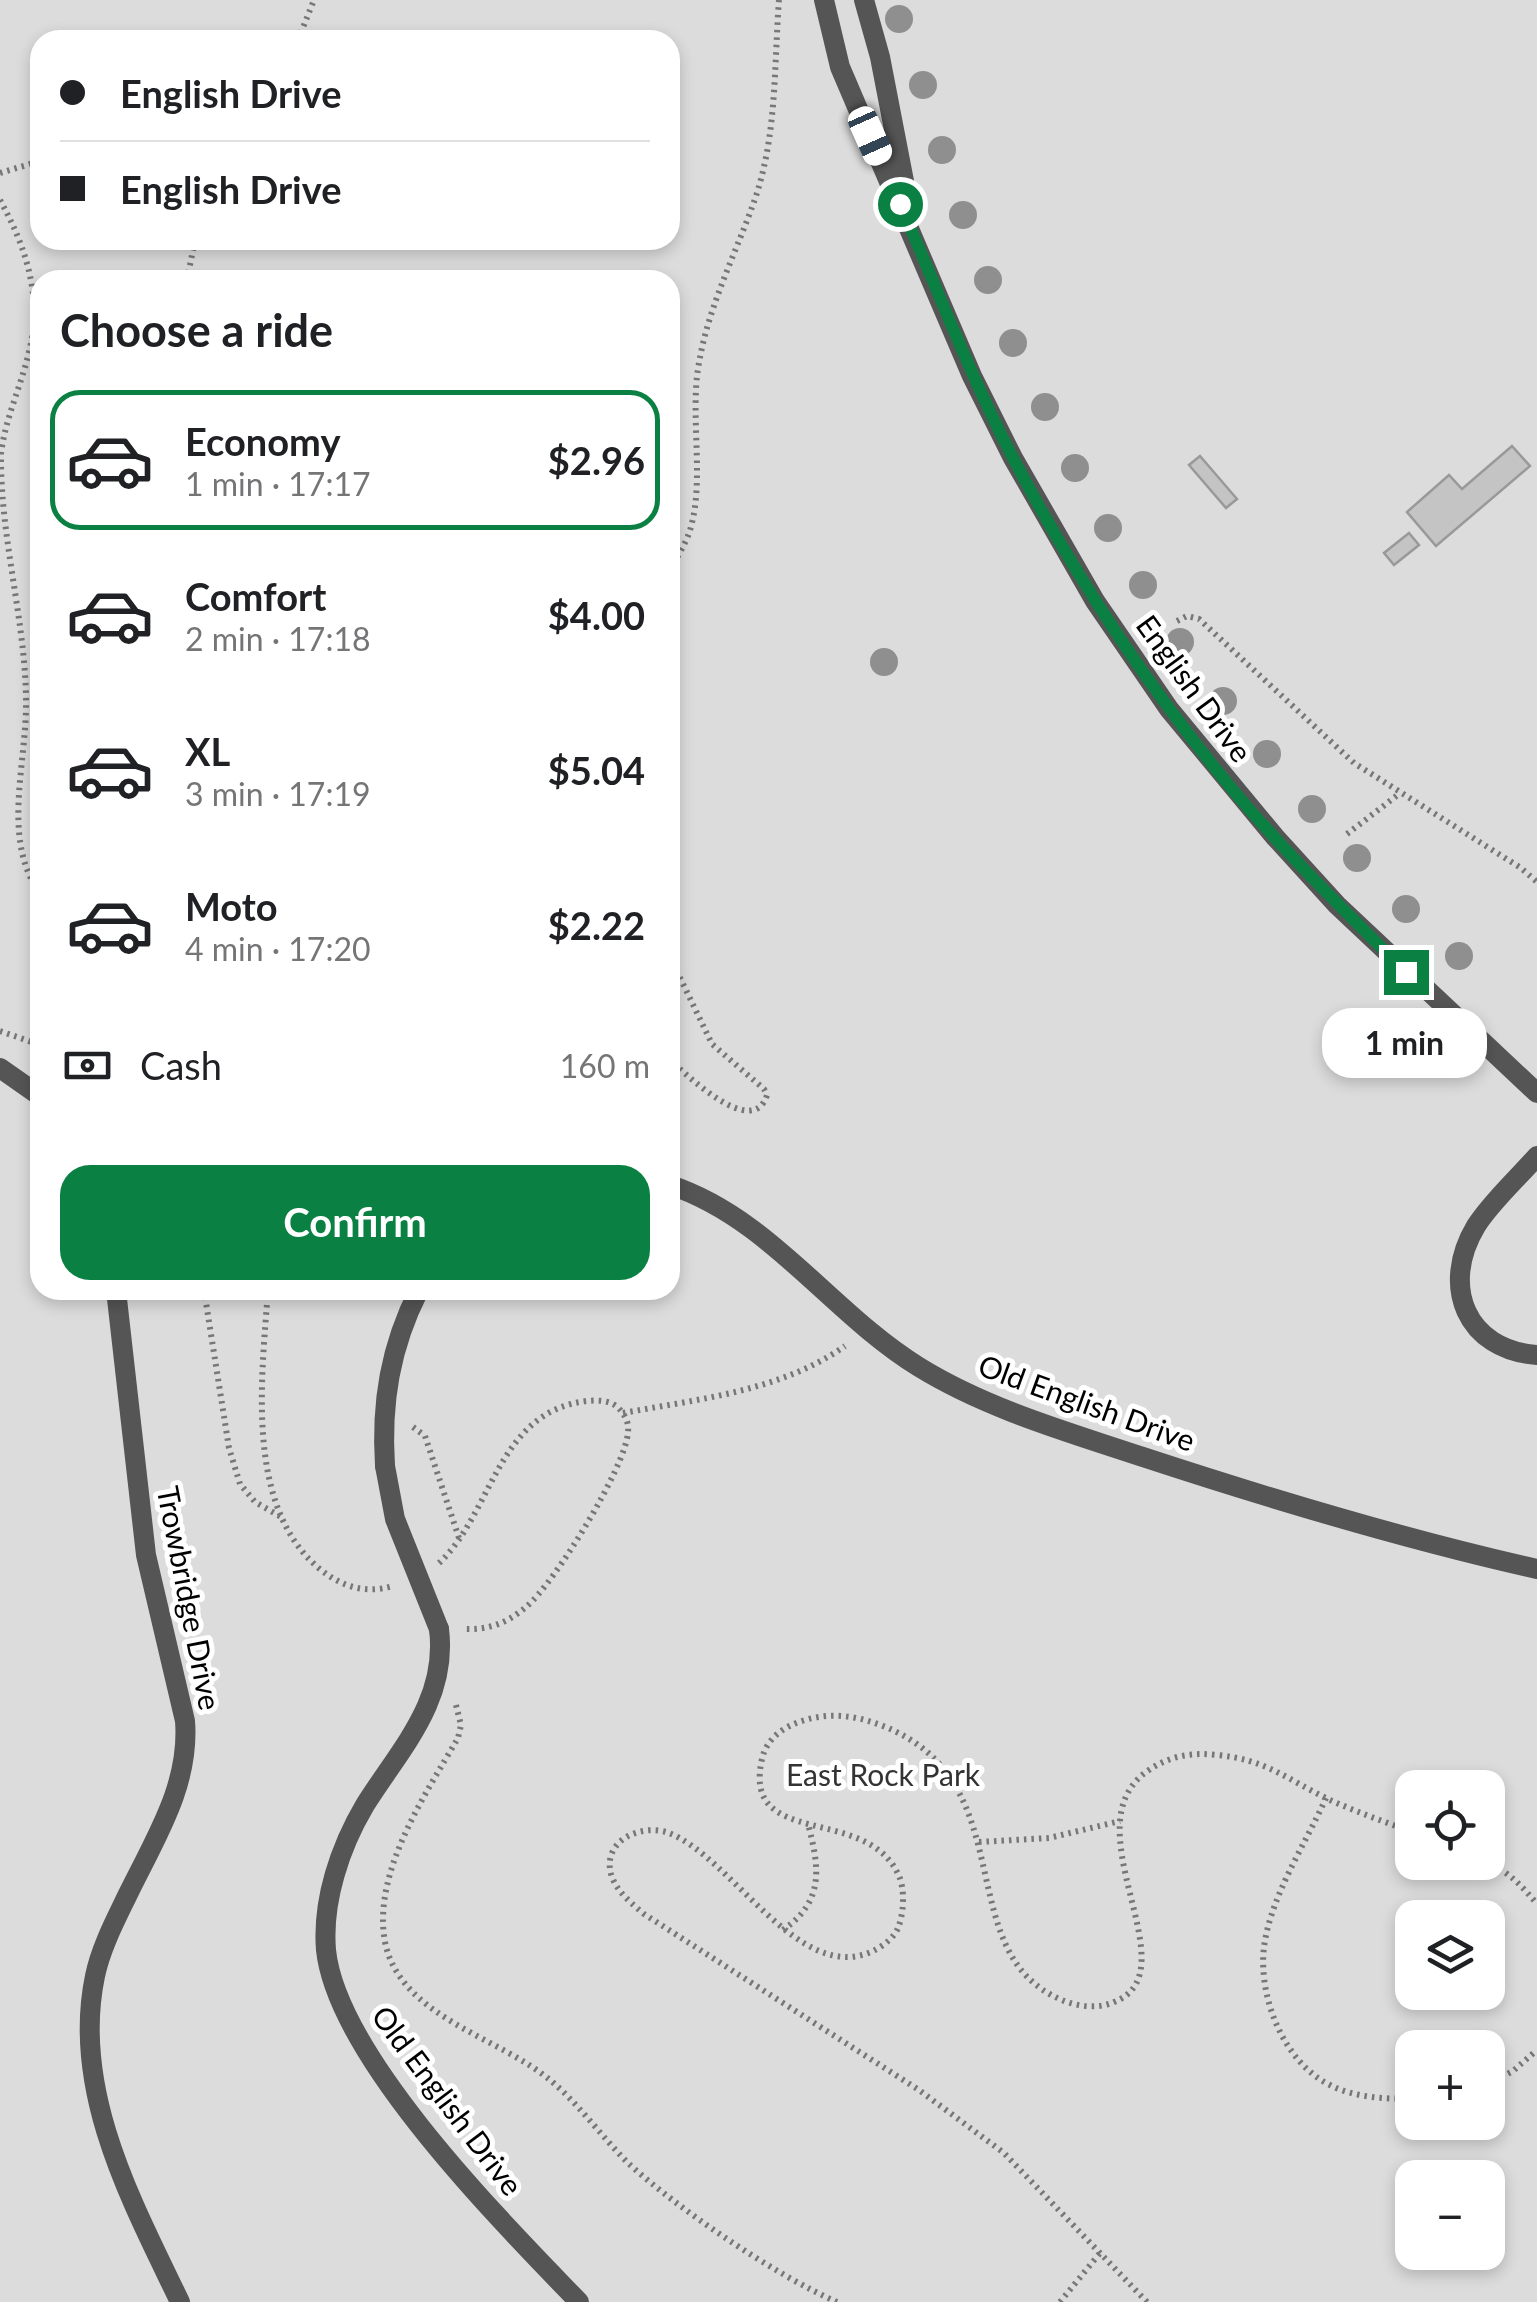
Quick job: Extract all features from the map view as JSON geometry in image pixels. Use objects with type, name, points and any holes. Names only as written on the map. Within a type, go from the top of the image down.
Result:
[{"type":"street","name":"English Drive","points":[[824,0],[840,67],[972,376],[1013,458],[1095,601],[1169,709],[1229,786],[1337,905],[1537,1093]]},
{"type":"street","name":"English Drive","points":[[864,0],[880,57],[915,238]]},
{"type":"street","points":[[0,1068],[30,1089]]},
{"type":"street","points":[[1537,1156],[1475,1228],[1459,1276],[1469,1318],[1487,1340],[1510,1352],[1537,1356]]},
{"type":"street","name":"Old English Drive","points":[[680,1189],[732,1213],[865,1329],[920,1368],[981,1399],[1055,1428],[1335,1520],[1537,1570]]},
{"type":"street","name":"Trowbridge Drive","points":[[117,1300],[146,1555],[185,1721],[187,1745],[176,1793],[110,1932],[96,1972],[90,2019],[94,2074],[106,2133],[119,2171],[180,2302]]},
{"type":"street","name":"Old English Drive","points":[[414,1300],[400,1331],[387,1383],[382,1424],[384,1466],[395,1519],[440,1629],[442,1646],[433,1692],[408,1744],[366,1804],[339,1864],[326,1923],[332,1978],[344,2014],[414,2114],[467,2182],[579,2302]]},
{"type":"path","points":[[302,30],[314,0]]},
{"type":"path","points":[[680,550],[688,534],[695,491],[698,367],[716,294],[756,196],[769,140],[776,92],[779,0]]},
{"type":"path","points":[[0,173],[30,163]]},
{"type":"path","points":[[0,200],[15,227],[30,271]]},
{"type":"path","points":[[30,349],[5,415],[1,455],[1,500],[26,694],[16,830],[30,880]]},
{"type":"path","points":[[1176,621],[1187,616],[1199,619],[1354,763],[1521,868],[1537,882]]},
{"type":"path","points":[[1347,834],[1400,794]]},
{"type":"path","points":[[680,978],[712,1044],[764,1089],[764,1104],[757,1110],[743,1110],[718,1100],[680,1068]]},
{"type":"path","points":[[0,1031],[30,1042]]},
{"type":"path","points":[[206,1300],[229,1448],[240,1484],[255,1502],[284,1519]]},
{"type":"path","points":[[440,1629],[487,1629],[530,1605],[566,1556],[616,1472],[628,1434],[624,1413],[736,1392],[776,1380],[811,1367],[865,1329]]},
{"type":"path","points":[[382,1424],[409,1425],[425,1436],[459,1538]]},
{"type":"path","points":[[433,1692],[456,1706],[462,1724],[393,1858],[383,1916],[385,1943],[396,1971],[427,2004],[532,2065],[554,2083],[630,2164],[660,2189],[733,2242],[837,2302]]},
{"type":"path","points":[[1146,2302],[1004,2153],[919,2090],[644,1914],[613,1880],[610,1858],[617,1843],[640,1830],[670,1833],[721,1867],[783,1930],[806,1947],[846,1956],[865,1955],[882,1947],[897,1931],[902,1910],[902,1882],[889,1855],[870,1841],[788,1819],[774,1811],[764,1798],[759,1781],[764,1750],[790,1724],[836,1715],[864,1718],[898,1732],[926,1750],[950,1776],[965,1801],[980,1842],[996,1922],[1020,1970],[1038,1988],[1057,1998],[1094,2006],[1112,2004],[1128,1995],[1142,1969],[1136,1915],[1118,1838],[1125,1800],[1144,1773],[1181,1754],[1242,1758],[1278,1770],[1326,1798],[1395,1825]]},
{"type":"path","points":[[1326,1798],[1271,1918],[1264,1947],[1263,1979],[1273,2016],[1289,2046],[1308,2069],[1330,2085],[1365,2096],[1395,2097]]},
{"type":"path","points":[[980,1842],[1050,1838],[1120,1822]]},
{"type":"path","points":[[783,1930],[798,1919],[814,1898],[815,1861],[808,1824]]},
{"type":"path","points":[[1505,1872],[1537,1904]]},
{"type":"path","points":[[1505,2075],[1537,2050]]},
{"type":"path","points":[[1060,2302],[1100,2253]]},
{"type":"green space","name":"East Rock Park","points":[[0,0],[1537,0],[1537,2302],[0,2302]]},
{"type":"building","points":[[1512,446],[1530,466],[1436,546],[1407,512],[1449,475],[1462,489]]},
{"type":"building","points":[[1200,456],[1237,499],[1226,508],[1189,465]]},
{"type":"building","points":[[1409,533],[1419,545],[1394,565],[1384,553]]},
{"type":"route","points":[[900,204],[972,376],[1013,458],[1095,601],[1169,709],[1229,786],[1337,905],[1406,972]]}]
